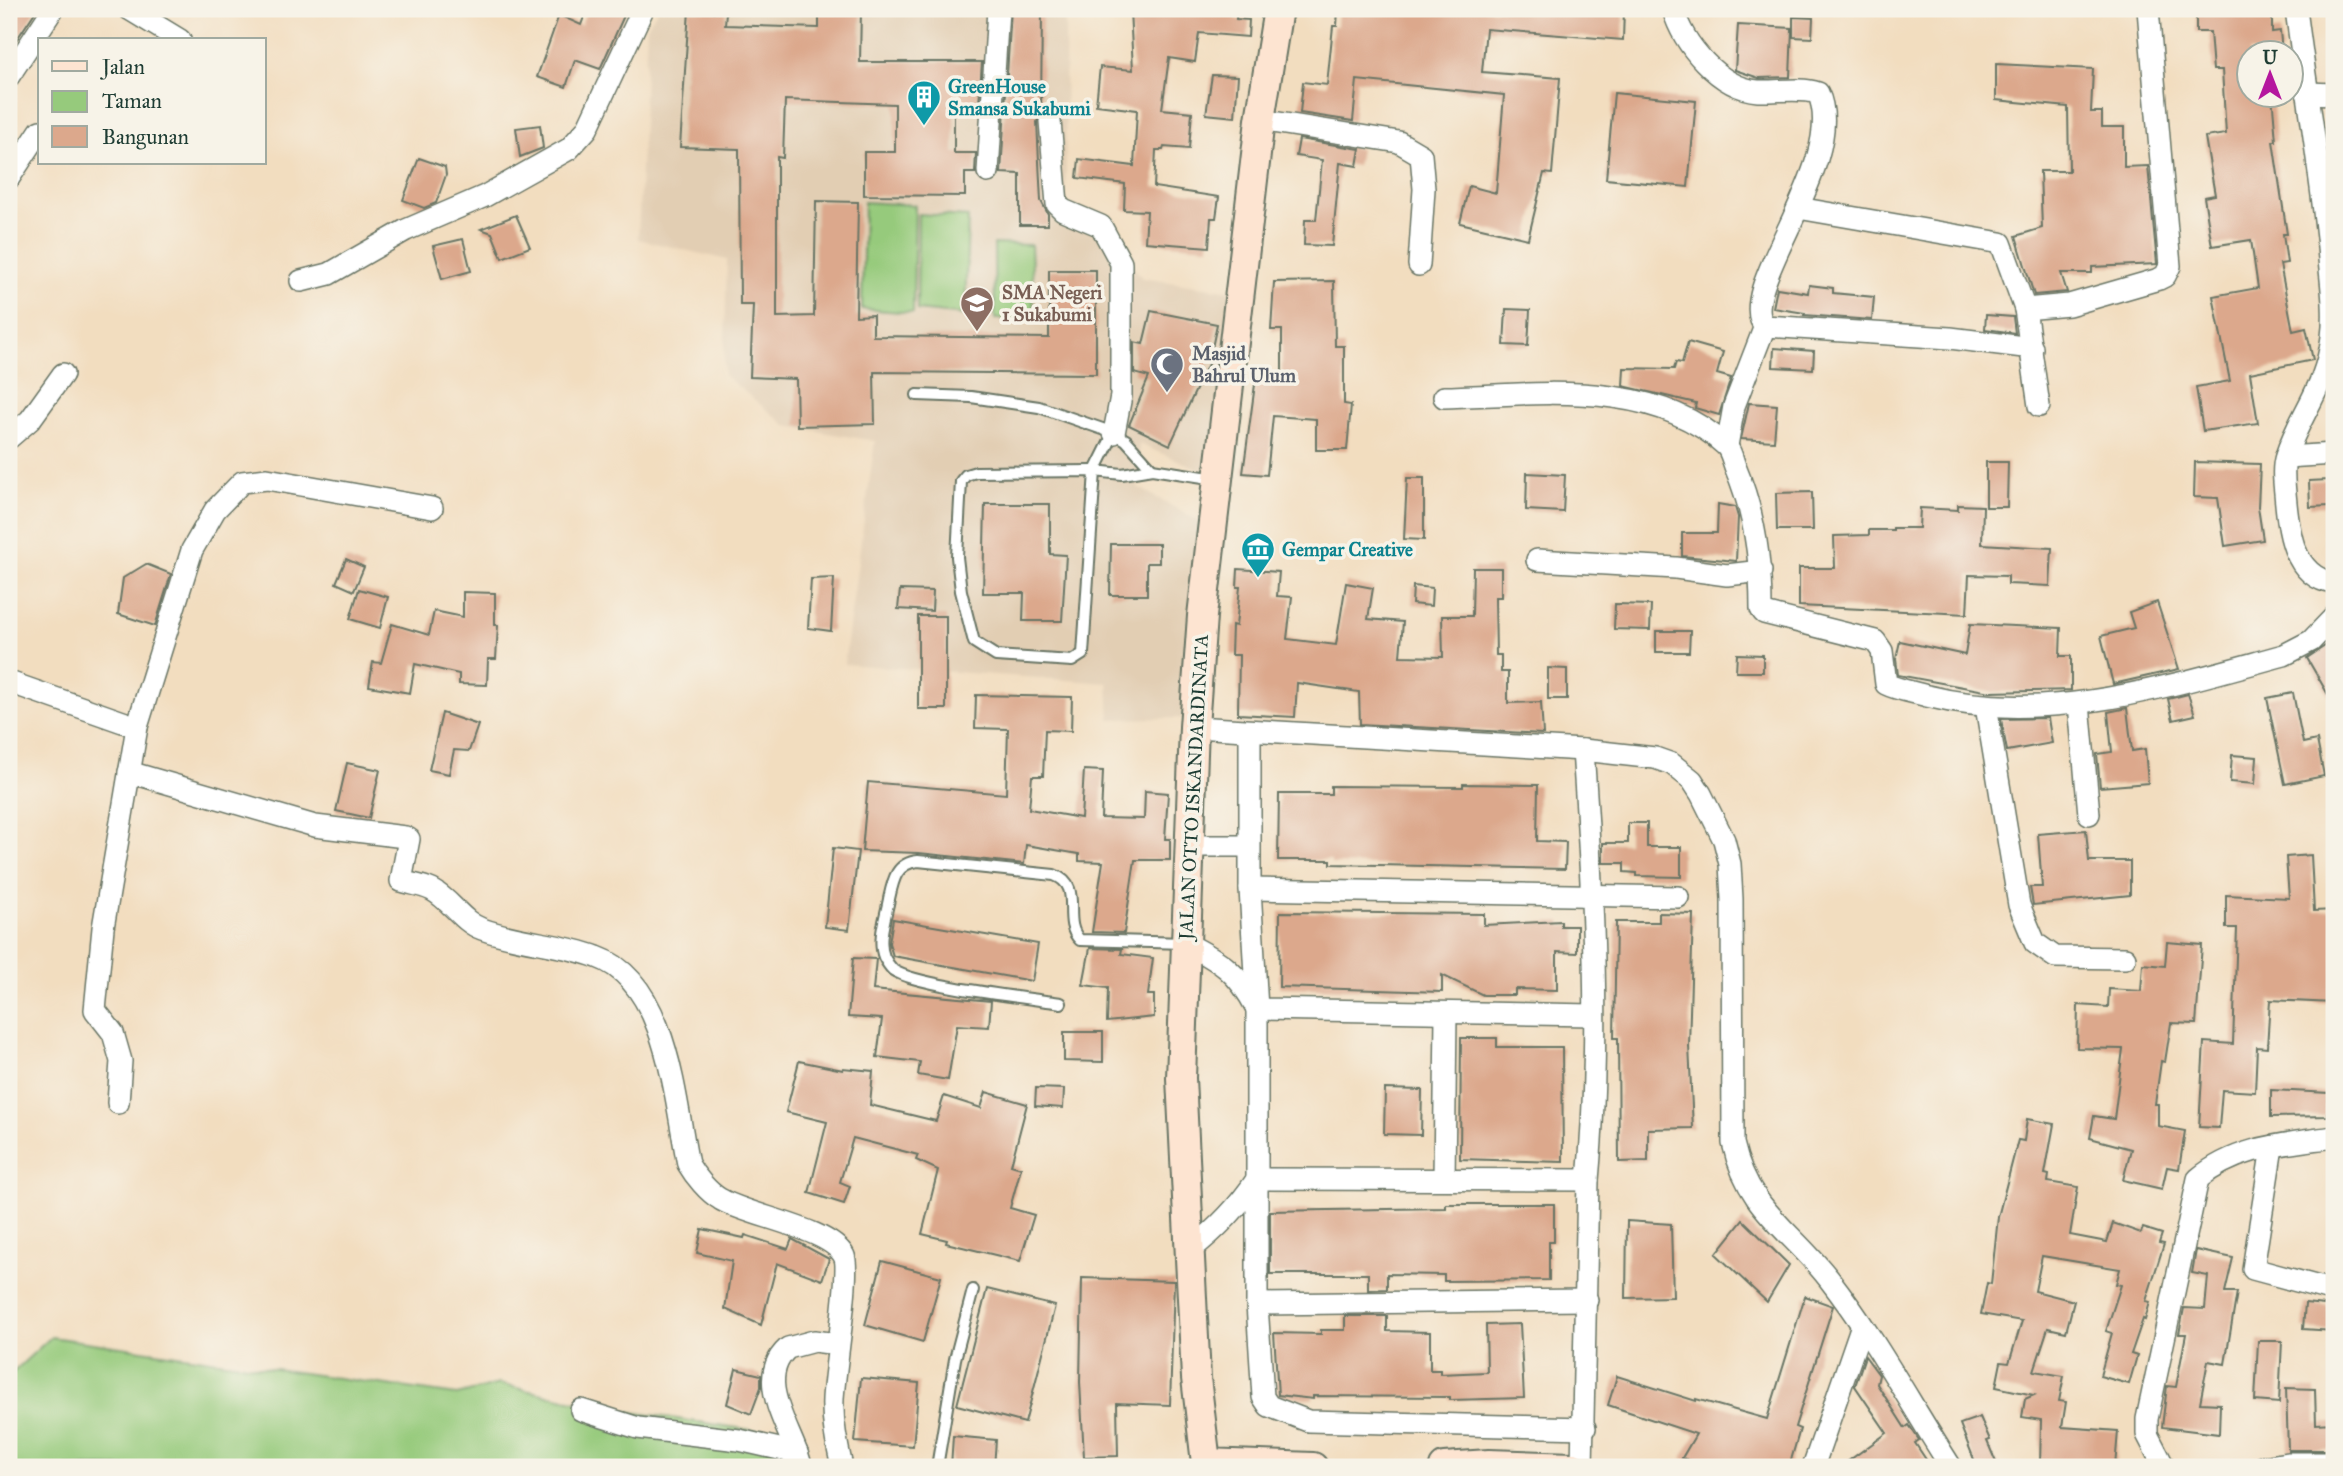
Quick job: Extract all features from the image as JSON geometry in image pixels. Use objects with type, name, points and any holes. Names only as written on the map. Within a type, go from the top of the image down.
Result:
[{"type":"main road","name":"JALAN OTTO ISKANDARDINATA","points":[[1278,9],[1260,120],[1202,616],[1194,727],[1181,1079],[1197,1388],[1206,1463],[1313,1467]]},
{"type":"main road","points":[[1444,1467],[1489,1464],[1573,1467]]},
{"type":"street","points":[[9,76],[53,9]]},
{"type":"street","points":[[129,9],[177,38]]},
{"type":"street","points":[[301,281],[337,270],[394,236],[485,196],[569,149],[587,129],[643,9]]},
{"type":"street","points":[[988,172],[998,9]]},
{"type":"street","points":[[1673,9],[1690,45],[1733,83],[1760,91],[1808,90],[1818,93],[1824,129],[1820,155],[1798,208],[1774,255],[1760,304],[1759,318],[1765,326],[1937,337],[2032,348]]},
{"type":"street","points":[[2025,309],[2069,305],[2159,279],[2168,271],[2148,9]]},
{"type":"street","points":[[2296,9],[2307,93],[2329,210],[2333,307],[2332,337],[2326,370],[2286,457],[2285,495],[2293,546],[2311,574],[2334,583]]},
{"type":"street","points":[[2307,93],[2334,94]]},
{"type":"street","points":[[1260,120],[1399,142],[1421,155],[1424,189],[1419,265]]},
{"type":"street","points":[[1049,121],[1057,204],[1063,210],[1101,226],[1121,263],[1121,396],[1114,433]]},
{"type":"street","points":[[9,178],[38,134]]},
{"type":"street","points":[[1798,208],[2001,243],[2025,309],[2039,406]]},
{"type":"street","points":[[1765,326],[1734,406],[1727,446],[1749,500],[1761,571],[1761,609],[1764,613],[1875,640],[1882,651],[1885,681],[1890,686],[1986,706],[2031,708],[2079,704],[2284,655],[2311,641],[2334,617]]},
{"type":"street","points":[[9,438],[30,421],[63,374]]},
{"type":"street","points":[[1444,397],[1584,394],[1620,398],[1683,416],[1727,446]]},
{"type":"street","points":[[2286,457],[2334,454]]},
{"type":"street","points":[[118,1103],[121,1061],[113,1033],[95,1010],[103,928],[126,808],[136,727],[192,550],[215,510],[242,482],[267,479],[432,508]]},
{"type":"street","points":[[1537,560],[1676,568],[1727,575],[1761,571]]},
{"type":"street","points":[[9,682],[136,727]]},
{"type":"street","points":[[2079,704],[2090,814]]},
{"type":"street","points":[[1986,706],[2019,905],[2035,943],[2055,957],[2125,958]]},
{"type":"street","points":[[1194,727],[1583,750],[1655,758],[1672,764],[1692,780],[1715,818],[1730,864],[1733,1143],[1739,1169],[1752,1196],[1829,1279],[1895,1376],[1951,1467]]},
{"type":"street","points":[[1250,731],[1250,889],[1257,1009],[1257,1304],[1263,1397],[1269,1406],[1292,1418],[1308,1421],[1585,1428]]},
{"type":"street","points":[[1582,1467],[1585,1428],[1588,1180],[1594,1112],[1593,894],[1583,750]]},
{"type":"street","points":[[129,772],[315,826],[405,837],[409,839],[401,881],[432,890],[479,928],[599,957],[621,969],[636,986],[654,1023],[670,1067],[681,1110],[688,1164],[694,1175],[719,1199],[798,1228],[836,1246],[844,1256],[847,1282],[837,1344],[833,1403],[842,1467]]},
{"type":"street","points":[[1189,846],[1249,846]]},
{"type":"street","points":[[1250,889],[1678,897]]},
{"type":"street","points":[[1185,943],[1231,970],[1243,982],[1257,1009]]},
{"type":"street","points":[[1257,1009],[1593,1015]]},
{"type":"street","points":[[1444,1179],[1446,1014]]},
{"type":"street","points":[[2164,1467],[2147,1434],[2147,1419],[2197,1179],[2216,1165],[2256,1149],[2334,1137]]},
{"type":"street","points":[[2272,1147],[2253,1269],[2334,1291]]},
{"type":"street","points":[[1189,1251],[1212,1234],[1240,1205],[1257,1179]]},
{"type":"street","points":[[1257,1179],[1588,1180]]},
{"type":"street","points":[[1257,1304],[1587,1300]]},
{"type":"street","points":[[1813,1467],[1861,1328]]},
{"type":"street","points":[[799,1460],[776,1403],[777,1364],[788,1348],[814,1341],[837,1344]]},
{"type":"street","points":[[581,1410],[638,1427],[739,1440],[799,1460]]},
{"type":"street","points":[[2263,1467],[2287,1463],[2334,1463]]},
{"type":"lane","points":[[917,395],[982,398],[1039,407],[1114,433],[1126,440],[1152,469]]},
{"type":"lane","points":[[1114,433],[1095,471],[1083,654],[1072,661],[996,656],[987,653],[974,642],[959,577],[961,481],[966,475],[976,471],[1095,471],[1122,474],[1152,469],[1218,479]]},
{"type":"lane","points":[[1061,1003],[957,987],[894,970],[883,956],[882,938],[893,882],[899,869],[910,862],[918,861],[1054,875],[1067,882],[1071,891],[1073,929],[1080,940],[1185,943]]},
{"type":"lane","points":[[937,1467],[955,1359],[973,1290]]},
{"type":"shaded area","name":"SMA Negeri 1 Sukabumi","points":[[658,9],[1065,9],[1066,207],[1069,226],[1110,236],[1142,278],[1232,291],[1213,465],[1204,471],[1139,444],[1138,487],[1207,526],[1188,718],[1110,719],[1108,683],[844,664],[875,441],[787,426],[724,375],[727,260],[638,239],[647,27]]},
{"type":"green space","points":[[864,202],[915,205],[913,313],[862,309]]},
{"type":"green space","points":[[918,214],[968,217],[965,315],[917,310]]},
{"type":"green space","points":[[994,244],[1031,245],[1034,318],[995,319]]},
{"type":"green space","points":[[51,1337],[457,1395],[499,1384],[610,1409],[771,1433],[780,1467],[9,1467],[9,1376]]},
{"type":"building","points":[[9,9],[37,9],[9,51]]},
{"type":"building","points":[[587,9],[627,9],[600,69],[575,60],[566,87],[537,77],[559,15],[581,25]]},
{"type":"building","points":[[819,9],[861,9],[860,62],[982,62],[979,104],[954,104],[954,153],[976,153],[975,173],[965,173],[965,196],[864,195],[864,152],[895,152],[895,104],[785,100],[783,158],[777,157],[777,317],[814,316],[816,201],[858,202],[856,316],[873,315],[873,336],[1049,338],[1049,270],[1096,270],[1096,374],[874,372],[875,424],[797,426],[796,379],[750,377],[753,305],[740,305],[739,149],[680,147],[689,10],[726,12],[725,25],[819,28]]},
{"type":"building","points":[[1011,9],[1042,9],[1041,112],[1037,122],[1041,201],[1048,214],[1048,225],[1020,225],[1020,174],[1001,173]]},
{"type":"building","points":[[1130,9],[1237,9],[1236,19],[1249,20],[1248,37],[1199,33],[1195,62],[1169,58],[1162,109],[1192,112],[1189,149],[1164,147],[1163,150],[1156,150],[1154,187],[1219,197],[1216,218],[1211,218],[1209,247],[1145,242],[1147,211],[1124,210],[1125,184],[1077,178],[1079,159],[1134,166],[1137,110],[1096,105],[1100,67],[1133,70]]},
{"type":"building","points":[[1338,9],[1624,9],[1623,40],[1486,29],[1482,72],[1560,78],[1552,174],[1544,173],[1528,239],[1460,223],[1469,186],[1496,193],[1504,95],[1357,80],[1353,121],[1300,113],[1303,82],[1327,85],[1333,26],[1337,26]]},
{"type":"building","points":[[2196,9],[2272,9],[2272,32],[2280,31],[2281,38],[2234,38],[2234,108],[2273,108],[2276,141],[2273,141],[2287,234],[2283,234],[2287,263],[2280,264],[2293,331],[2306,328],[2313,360],[2250,373],[2258,423],[2203,431],[2196,387],[2230,381],[2213,296],[2258,288],[2251,240],[2212,246],[2204,197],[2215,195],[2205,137],[2226,134],[2222,70],[2213,70],[2210,32],[2196,32]]},
{"type":"building","points":[[1793,17],[1813,18],[1812,38],[1793,37]]},
{"type":"building","points":[[1738,25],[1792,28],[1790,77],[1759,78],[1735,70]]},
{"type":"building","points":[[1996,64],[2093,69],[2091,112],[2102,112],[2102,127],[2124,127],[2124,167],[2148,166],[2157,264],[2092,267],[2092,273],[2061,273],[2067,292],[2034,295],[2016,236],[2042,228],[2040,171],[2069,171],[2068,107],[1996,100]]},
{"type":"building","points":[[1212,75],[1238,76],[1235,117],[1206,114]]},
{"type":"building","points":[[1614,93],[1696,101],[1688,187],[1606,179]]},
{"type":"building","points":[[540,125],[543,148],[520,157],[516,128]]},
{"type":"building","points":[[1299,139],[1360,149],[1357,166],[1340,163],[1332,246],[1304,245],[1305,220],[1316,220],[1322,160],[1296,156]]},
{"type":"building","points":[[419,158],[445,167],[446,175],[436,203],[424,208],[403,200]]},
{"type":"building","points":[[516,215],[530,247],[502,258],[492,233],[481,229]]},
{"type":"building","points":[[463,239],[471,271],[442,279],[433,246]]},
{"type":"building","points":[[1334,281],[1335,346],[1344,346],[1344,404],[1351,405],[1347,450],[1316,450],[1316,419],[1273,416],[1267,475],[1243,473],[1256,377],[1282,379],[1282,330],[1271,330],[1274,282]]},
{"type":"building","points":[[1809,285],[1833,288],[1833,293],[1874,297],[1872,320],[1804,315],[1805,313],[1773,308],[1777,288],[1808,293]]},
{"type":"building","points":[[1506,309],[1530,310],[1528,346],[1504,345]]},
{"type":"building","points":[[1151,311],[1217,324],[1209,362],[1170,445],[1129,425],[1149,377],[1134,373],[1134,342],[1143,344]]},
{"type":"building","points":[[1986,315],[2013,317],[2015,333],[1985,329]]},
{"type":"building","points":[[1688,342],[1723,352],[1717,374],[1731,378],[1719,415],[1695,408],[1696,403],[1623,386],[1624,368],[1674,369],[1676,362],[1682,363]]},
{"type":"building","points":[[1774,348],[1814,351],[1813,369],[1773,367]]},
{"type":"building","points":[[1749,403],[1777,405],[1774,441],[1741,439]]},
{"type":"building","points":[[1986,462],[2008,462],[2007,507],[1986,507]]},
{"type":"building","points":[[2195,462],[2260,464],[2258,507],[2263,540],[2225,546],[2218,498],[2194,497]]},
{"type":"building","points":[[1527,473],[1565,475],[1563,512],[1526,510]]},
{"type":"building","points":[[1407,478],[1424,478],[1424,540],[1404,539]]},
{"type":"building","points":[[2329,480],[2330,506],[2310,507],[2309,481]]},
{"type":"building","points":[[1812,492],[1813,530],[1777,530],[1776,493]]},
{"type":"building","points":[[985,504],[1050,504],[1050,554],[1066,555],[1062,621],[1023,621],[1024,593],[983,593]]},
{"type":"building","points":[[1718,504],[1735,507],[1738,517],[1736,561],[1682,556],[1682,533],[1717,533]]},
{"type":"building","points":[[1958,505],[1983,506],[1982,544],[2052,548],[2050,586],[2008,584],[2008,576],[1969,575],[1967,614],[1799,606],[1799,568],[1835,568],[1834,536],[1869,535],[1869,530],[1919,528],[1920,508],[1958,510]]},
{"type":"building","points":[[1111,544],[1159,544],[1159,563],[1147,563],[1147,595],[1110,595]]},
{"type":"building","points":[[346,559],[364,567],[354,591],[336,583]]},
{"type":"building","points":[[146,564],[171,574],[155,626],[118,614],[123,578]]},
{"type":"building","points":[[1473,568],[1501,568],[1501,597],[1495,597],[1496,655],[1501,655],[1501,672],[1508,672],[1508,703],[1541,702],[1543,734],[1360,724],[1359,692],[1297,683],[1295,717],[1238,714],[1239,655],[1231,655],[1232,625],[1236,626],[1240,587],[1237,587],[1238,569],[1279,572],[1277,596],[1292,597],[1287,639],[1336,645],[1346,583],[1373,588],[1368,619],[1403,622],[1400,656],[1443,657],[1442,616],[1472,616]]},
{"type":"building","points":[[834,578],[831,631],[808,628],[811,579]]},
{"type":"building","points":[[1413,586],[1432,588],[1431,606],[1412,604]]},
{"type":"building","points":[[359,589],[388,597],[380,628],[350,619]]},
{"type":"building","points":[[900,590],[933,591],[932,611],[898,609]]},
{"type":"building","points":[[463,592],[495,593],[495,625],[498,625],[496,659],[488,659],[487,685],[459,684],[459,674],[415,664],[410,693],[369,686],[373,662],[381,663],[392,624],[429,635],[434,611],[463,617]]},
{"type":"building","points":[[2157,602],[2179,669],[2113,684],[2101,636],[2134,628],[2129,612]]},
{"type":"building","points":[[1615,604],[1651,605],[1650,630],[1614,629]]},
{"type":"building","points":[[918,616],[946,616],[946,709],[918,709]]},
{"type":"building","points":[[1970,624],[2061,628],[2060,656],[2071,656],[2071,690],[1990,692],[1898,675],[1896,659],[1900,641],[1965,655]]},
{"type":"building","points":[[1656,631],[1690,631],[1689,652],[1656,652]]},
{"type":"building","points":[[2334,640],[2334,705],[2307,658]]},
{"type":"building","points":[[1737,654],[1763,655],[1763,672],[1736,672]]},
{"type":"building","points":[[1548,668],[1567,669],[1567,699],[1548,699]]},
{"type":"building","points":[[2293,693],[2303,743],[2317,740],[2324,776],[2285,784],[2267,698]]},
{"type":"building","points":[[2188,694],[2195,715],[2173,720],[2168,699]]},
{"type":"building","points":[[976,695],[1072,697],[1071,731],[1045,730],[1043,776],[1032,776],[1029,809],[1081,818],[1084,770],[1103,771],[1101,818],[1144,819],[1145,791],[1168,793],[1165,839],[1170,839],[1170,860],[1135,860],[1124,933],[1092,932],[1103,862],[1079,861],[1079,854],[1026,845],[1024,864],[919,853],[862,851],[868,782],[1006,794],[1008,729],[975,728]]},
{"type":"building","points":[[2127,708],[2132,751],[2145,749],[2148,783],[2100,787],[2097,754],[2112,752],[2108,712]]},
{"type":"building","points":[[442,713],[478,725],[469,751],[454,750],[449,774],[429,770]]},
{"type":"building","points":[[2048,718],[2052,743],[2007,751],[2001,719]]},
{"type":"building","points":[[2232,755],[2257,757],[2255,784],[2230,782]]},
{"type":"building","points":[[347,763],[380,770],[369,818],[336,811]]},
{"type":"building","points":[[1463,784],[1538,785],[1537,841],[1566,842],[1565,869],[1331,864],[1331,860],[1278,860],[1279,794],[1331,794],[1331,786],[1463,787]]},
{"type":"building","points":[[1628,823],[1647,823],[1647,847],[1681,847],[1681,877],[1637,876],[1637,873],[1624,872],[1624,863],[1603,863],[1603,843],[1628,843]]},
{"type":"building","points":[[2086,830],[2089,861],[2130,861],[2130,895],[2033,905],[2030,887],[2042,887],[2038,834]]},
{"type":"building","points":[[833,848],[858,851],[849,930],[825,927]]},
{"type":"building","points":[[2311,855],[2314,911],[2334,910],[2334,1003],[2270,1000],[2267,1048],[2257,1047],[2255,1092],[2222,1090],[2219,1128],[2199,1127],[2204,1042],[2233,1044],[2237,928],[2226,928],[2226,895],[2289,898],[2286,857]]},
{"type":"building","points":[[1280,912],[1484,914],[1484,925],[1561,921],[1561,926],[1577,926],[1577,953],[1557,952],[1557,990],[1515,989],[1515,995],[1483,995],[1442,975],[1442,992],[1279,987]]},
{"type":"building","points":[[1659,913],[1693,914],[1689,1046],[1693,1128],[1648,1129],[1648,1161],[1619,1162],[1618,1038],[1614,1038],[1616,922],[1659,922]]},
{"type":"building","points":[[893,919],[1038,944],[1032,981],[893,956],[889,943]]},
{"type":"building","points":[[2167,942],[2202,945],[2196,1024],[2171,1023],[2165,1062],[2161,1061],[2155,1104],[2158,1104],[2158,1126],[2185,1131],[2179,1169],[2167,1167],[2162,1189],[2123,1180],[2131,1149],[2090,1138],[2094,1116],[2114,1119],[2123,1049],[2077,1048],[2078,1005],[2108,1007],[2109,989],[2141,991],[2143,964],[2165,966]]},
{"type":"building","points":[[1090,948],[1122,949],[1121,954],[1153,958],[1148,995],[1154,995],[1154,1017],[1107,1022],[1108,988],[1083,985]]},
{"type":"building","points":[[853,958],[876,959],[873,990],[991,1001],[989,1027],[957,1025],[948,1080],[918,1075],[920,1062],[877,1057],[882,1019],[848,1017]]},
{"type":"building","points":[[1064,1032],[1103,1032],[1103,1062],[1064,1061]]},
{"type":"building","points":[[1461,1038],[1497,1038],[1497,1047],[1562,1047],[1563,1162],[1460,1159]]},
{"type":"building","points":[[799,1061],[843,1070],[873,1071],[870,1105],[936,1121],[944,1096],[981,1108],[986,1092],[1027,1104],[1011,1165],[1021,1168],[1010,1208],[1034,1215],[1020,1261],[946,1243],[947,1240],[922,1234],[938,1170],[916,1160],[918,1155],[853,1138],[840,1182],[850,1186],[844,1204],[809,1193],[827,1122],[786,1112]]},
{"type":"building","points":[[1036,1088],[1064,1089],[1063,1108],[1035,1106]]},
{"type":"building","points":[[1385,1089],[1422,1090],[1421,1135],[1384,1134]]},
{"type":"building","points":[[2271,1090],[2329,1093],[2328,1116],[2271,1117]]},
{"type":"building","points":[[2027,1119],[2054,1124],[2045,1174],[2049,1175],[2048,1182],[2078,1187],[2070,1235],[2107,1242],[2113,1223],[2141,1233],[2143,1228],[2162,1234],[2159,1243],[2164,1244],[2146,1301],[2150,1302],[2131,1354],[2137,1356],[2129,1384],[2100,1376],[2112,1333],[2106,1331],[2121,1285],[2116,1284],[2120,1269],[2042,1256],[2035,1291],[2074,1301],[2066,1332],[2048,1328],[2034,1371],[2064,1376],[2059,1401],[2066,1402],[2062,1427],[2118,1431],[2115,1467],[2040,1467],[2041,1420],[2022,1417],[2025,1399],[2034,1395],[1996,1387],[2001,1362],[2009,1363],[2022,1321],[1981,1314],[1987,1283],[1991,1284],[1998,1217],[2018,1140],[2024,1141]]},
{"type":"building","points":[[1446,1204],[1554,1204],[1554,1242],[1549,1242],[1549,1280],[1444,1281],[1444,1275],[1387,1274],[1387,1289],[1368,1290],[1368,1274],[1270,1274],[1270,1211],[1446,1208]]},
{"type":"building","points":[[1743,1220],[1789,1265],[1767,1302],[1716,1254]]},
{"type":"building","points":[[1627,1221],[1671,1224],[1673,1297],[1626,1298]]},
{"type":"building","points":[[702,1229],[744,1238],[745,1235],[788,1249],[792,1239],[829,1259],[822,1280],[777,1263],[761,1325],[725,1309],[732,1261],[697,1253]]},
{"type":"building","points":[[2196,1250],[2233,1258],[2225,1292],[2237,1292],[2225,1364],[2208,1361],[2200,1403],[2220,1404],[2219,1434],[2162,1427],[2167,1386],[2176,1387],[2186,1334],[2179,1334],[2184,1308],[2205,1309],[2208,1276],[2192,1273]]},
{"type":"building","points":[[882,1261],[941,1277],[923,1342],[865,1325]]},
{"type":"building","points":[[1082,1278],[1174,1281],[1170,1405],[1117,1403],[1118,1456],[1084,1457],[1080,1382]]},
{"type":"building","points":[[987,1289],[1055,1306],[1025,1423],[957,1405]]},
{"type":"building","points":[[1805,1296],[1833,1306],[1795,1427],[1800,1429],[1789,1467],[1710,1467],[1682,1458],[1696,1434],[1608,1405],[1617,1376],[1696,1401],[1767,1419]]},
{"type":"building","points":[[2305,1303],[2334,1306],[2334,1331],[2303,1329]]},
{"type":"building","points":[[1345,1316],[1387,1316],[1387,1331],[1430,1332],[1430,1370],[1440,1370],[1440,1374],[1487,1372],[1486,1325],[1520,1324],[1524,1398],[1450,1400],[1450,1397],[1313,1396],[1313,1399],[1278,1395],[1274,1333],[1321,1334],[1321,1330],[1345,1330]]},
{"type":"building","points":[[2258,1341],[2282,1341],[2279,1403],[2255,1401]]},
{"type":"building","points":[[1865,1356],[1879,1375],[1877,1384],[1905,1428],[1909,1425],[1919,1440],[1915,1443],[1931,1467],[1840,1467],[1887,1433],[1855,1386]]},
{"type":"building","points":[[736,1369],[761,1375],[761,1387],[751,1414],[727,1404]]},
{"type":"building","points":[[861,1378],[919,1383],[913,1446],[855,1442]]},
{"type":"building","points":[[2286,1388],[2315,1389],[2316,1424],[2334,1423],[2334,1450],[2288,1450]]},
{"type":"building","points":[[1980,1417],[1998,1467],[1977,1467],[1960,1424]]},
{"type":"building","points":[[953,1436],[996,1440],[994,1467],[951,1467]]},
{"type":"place","name":"GreenHouse Smansa Sukabumi","points":[[924,127]]},
{"type":"place","name":"SMA Negeri 1 Sukabumi","points":[[977,333]]},
{"type":"place","name":"Masjid Bahrul Ulum","points":[[1167,394]]},
{"type":"place","name":"Gempar Creative","points":[[1258,579]]}]
